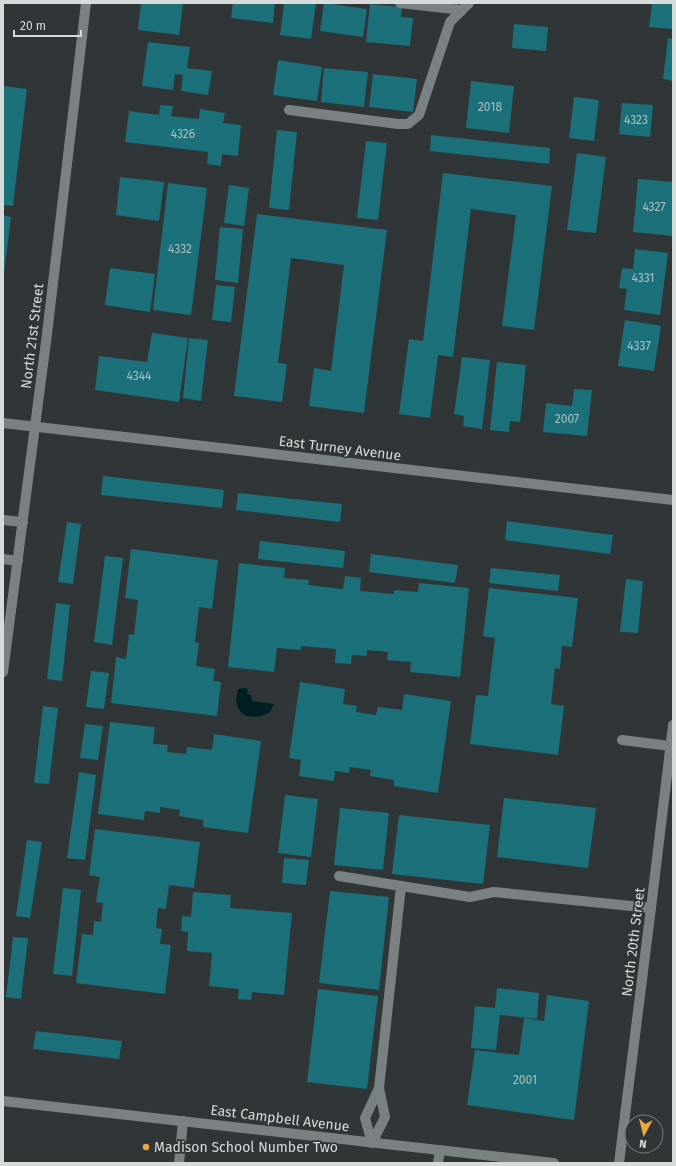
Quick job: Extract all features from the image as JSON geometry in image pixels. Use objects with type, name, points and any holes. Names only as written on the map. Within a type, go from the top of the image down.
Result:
[{"type":"street","name":"North 21st Street","points":[[3,672],[4,651],[18,561],[34,426],[47,334],[86,3]]},
{"type":"street","points":[[400,3],[466,7]]},
{"type":"street","points":[[289,110],[408,124],[419,115],[450,22],[466,7]]},
{"type":"street","name":"East Turney Avenue","points":[[3,422],[673,500]]},
{"type":"street","points":[[3,520],[23,522]]},
{"type":"street","points":[[3,559],[18,561]]},
{"type":"street","name":"North 20th Street","points":[[619,1163],[673,725]]},
{"type":"street","points":[[622,740],[670,746]]},
{"type":"street","points":[[339,876],[470,897],[494,892],[651,908]]},
{"type":"street","points":[[372,1143],[385,1117],[379,1088],[401,886]]},
{"type":"street","points":[[372,1143],[365,1118],[379,1088]]},
{"type":"street","name":"East Campbell Avenue","points":[[3,1101],[554,1163]]},
{"type":"street","points":[[179,1163],[183,1121]]},
{"type":"street","points":[[438,1163],[440,1150]]},
{"type":"water","points":[[238,689],[248,689],[247,694],[251,695],[252,701],[274,704],[270,712],[256,717],[243,714],[239,710],[236,699]]},
{"type":"building","points":[[141,3],[183,3],[179,35],[138,30]]},
{"type":"building","points":[[233,3],[275,3],[273,23],[231,18]]},
{"type":"building","points":[[284,3],[316,3],[311,39],[280,35]]},
{"type":"building","points":[[324,3],[367,9],[363,37],[320,31]]},
{"type":"building","points":[[652,3],[673,3],[672,29],[649,27]]},
{"type":"building","points":[[370,4],[402,7],[401,17],[413,18],[410,46],[366,42]]},
{"type":"building","points":[[514,24],[548,27],[546,51],[512,48]]},
{"type":"building","points":[[668,38],[673,39],[673,81],[663,79]]},
{"type":"building","points":[[148,42],[190,47],[187,68],[212,71],[208,95],[181,91],[183,75],[175,74],[173,90],[142,86]]},
{"type":"building","points":[[278,60],[322,67],[317,101],[273,95]]},
{"type":"building","points":[[324,68],[368,72],[364,107],[321,102]]},
{"type":"building","points":[[373,74],[417,79],[413,112],[369,107]]},
{"type":"building","points":[[471,81],[514,86],[509,133],[466,128]]},
{"type":"building","points":[[3,86],[27,89],[13,206],[3,205]]},
{"type":"building","points":[[574,97],[599,100],[594,141],[569,138]]},
{"type":"building","points":[[622,103],[653,105],[650,137],[619,134]]},
{"type":"building","points":[[160,105],[173,106],[171,116],[199,119],[200,109],[225,113],[223,123],[241,125],[238,156],[222,154],[221,166],[207,164],[208,152],[125,142],[129,111],[159,115]]},
{"type":"building","points":[[277,130],[297,132],[289,210],[269,208]]},
{"type":"building","points":[[431,135],[550,148],[549,164],[430,151]]},
{"type":"building","points":[[366,141],[387,143],[378,220],[357,218]]},
{"type":"building","points":[[577,153],[606,157],[596,233],[567,230]]},
{"type":"building","points":[[443,173],[552,186],[534,330],[502,326],[516,215],[471,209],[453,357],[438,355],[430,418],[399,414],[409,339],[423,341]]},
{"type":"building","points":[[120,177],[164,182],[159,221],[116,215]]},
{"type":"building","points":[[638,179],[673,182],[673,236],[633,232]]},
{"type":"building","points":[[168,183],[207,188],[191,315],[153,310]]},
{"type":"building","points":[[229,185],[249,188],[244,226],[224,223]]},
{"type":"building","points":[[257,214],[387,230],[364,413],[309,406],[314,368],[331,371],[344,265],[291,258],[278,363],[287,364],[282,402],[234,396]]},
{"type":"building","points":[[3,215],[11,217],[4,273],[3,273]]},
{"type":"building","points":[[220,227],[243,229],[238,283],[215,280]]},
{"type":"building","points":[[635,249],[668,253],[660,315],[624,310],[627,289],[619,288],[622,268],[633,269]]},
{"type":"building","points":[[110,268],[155,274],[150,312],[105,305]]},
{"type":"building","points":[[216,285],[235,287],[231,322],[212,320]]},
{"type":"building","points":[[625,320],[661,326],[654,371],[618,366]]},
{"type":"building","points":[[152,333],[188,338],[179,402],[95,390],[99,356],[147,362]]},
{"type":"building","points":[[189,338],[208,340],[201,401],[183,398]]},
{"type":"building","points":[[462,357],[490,360],[482,429],[463,426],[464,416],[454,414]]},
{"type":"building","points":[[497,362],[526,365],[520,422],[510,421],[509,432],[490,430]]},
{"type":"building","points":[[574,389],[592,390],[587,436],[543,432],[546,403],[572,406]]},
{"type":"building","points":[[103,476],[224,490],[222,508],[101,495]]},
{"type":"building","points":[[238,493],[342,504],[340,522],[236,510]]},
{"type":"building","points":[[507,521],[613,535],[610,554],[505,540]]},
{"type":"building","points":[[67,522],[81,524],[73,584],[58,582]]},
{"type":"building","points":[[260,541],[345,551],[343,568],[258,559]]},
{"type":"building","points":[[131,549],[218,560],[212,609],[199,607],[195,642],[199,643],[196,666],[215,669],[213,681],[221,682],[217,716],[111,703],[116,657],[126,659],[129,634],[134,635],[138,600],[125,598]]},
{"type":"building","points":[[371,554],[458,565],[455,583],[369,572]]},
{"type":"building","points":[[105,556],[123,558],[112,645],[94,642]]},
{"type":"building","points":[[239,563],[285,568],[284,578],[309,580],[308,585],[343,589],[345,576],[361,578],[360,591],[394,594],[394,590],[418,592],[419,583],[469,588],[460,677],[410,672],[411,662],[387,660],[388,652],[367,650],[367,656],[352,655],[351,664],[335,663],[336,649],[301,646],[301,650],[277,648],[274,672],[228,667]]},
{"type":"building","points":[[491,568],[560,575],[558,591],[489,583]]},
{"type":"building","points":[[626,579],[643,581],[638,633],[620,632]]},
{"type":"building","points":[[489,588],[578,598],[572,647],[562,646],[560,669],[555,668],[551,704],[564,706],[558,755],[470,744],[476,695],[488,696],[495,638],[483,636]]},
{"type":"building","points":[[56,603],[70,605],[62,681],[47,679]]},
{"type":"building","points":[[91,671],[109,673],[104,709],[86,707]]},
{"type":"building","points":[[300,682],[345,689],[343,704],[357,706],[356,712],[376,715],[378,707],[402,710],[404,694],[451,701],[438,793],[394,786],[394,780],[370,776],[371,770],[350,767],[349,773],[335,771],[334,781],[299,776],[301,760],[289,758]]},
{"type":"building","points":[[43,706],[58,708],[49,784],[34,783]]},
{"type":"building","points":[[110,722],[155,727],[153,744],[168,745],[167,752],[186,754],[187,747],[212,750],[214,734],[261,741],[248,833],[203,827],[203,820],[179,816],[180,810],[160,807],[160,813],[145,811],[144,820],[98,814]]},
{"type":"building","points":[[85,724],[103,726],[98,760],[80,758]]},
{"type":"building","points":[[79,772],[96,775],[85,860],[67,858]]},
{"type":"building","points":[[285,795],[318,799],[311,857],[278,853]]},
{"type":"building","points":[[504,798],[596,808],[588,868],[497,857]]},
{"type":"building","points":[[340,808],[389,813],[383,870],[334,865]]},
{"type":"building","points":[[399,815],[490,825],[483,884],[392,874]]},
{"type":"building","points":[[95,829],[200,842],[194,888],[169,885],[166,909],[158,908],[156,928],[162,929],[160,944],[171,945],[165,994],[76,983],[82,934],[93,935],[94,921],[101,922],[103,903],[96,902],[100,877],[89,875]]},
{"type":"building","points":[[27,840],[42,842],[30,918],[16,916]]},
{"type":"building","points":[[284,858],[309,860],[306,885],[282,883]]},
{"type":"building","points":[[63,888],[81,890],[72,976],[53,974]]},
{"type":"building","points":[[330,891],[389,897],[379,990],[319,983]]},
{"type":"building","points":[[193,892],[231,895],[230,908],[292,913],[284,995],[252,992],[251,1000],[238,999],[239,989],[209,986],[212,953],[187,951],[188,932],[181,931],[182,916],[191,917]]},
{"type":"building","points":[[13,937],[28,938],[21,999],[6,997]]},
{"type":"building","points":[[497,988],[539,993],[537,1019],[500,1015],[496,1050],[471,1048],[475,1006],[495,1008]]},
{"type":"building","points":[[318,989],[378,996],[367,1089],[307,1082]]},
{"type":"building","points":[[547,995],[589,1001],[574,1120],[467,1105],[475,1050],[519,1055],[524,1018],[544,1021]]},
{"type":"building","points":[[36,1031],[122,1041],[119,1059],[33,1049]]},
{"type":"place","name":"Madison School Number Two","points":[[146,1147]]}]
